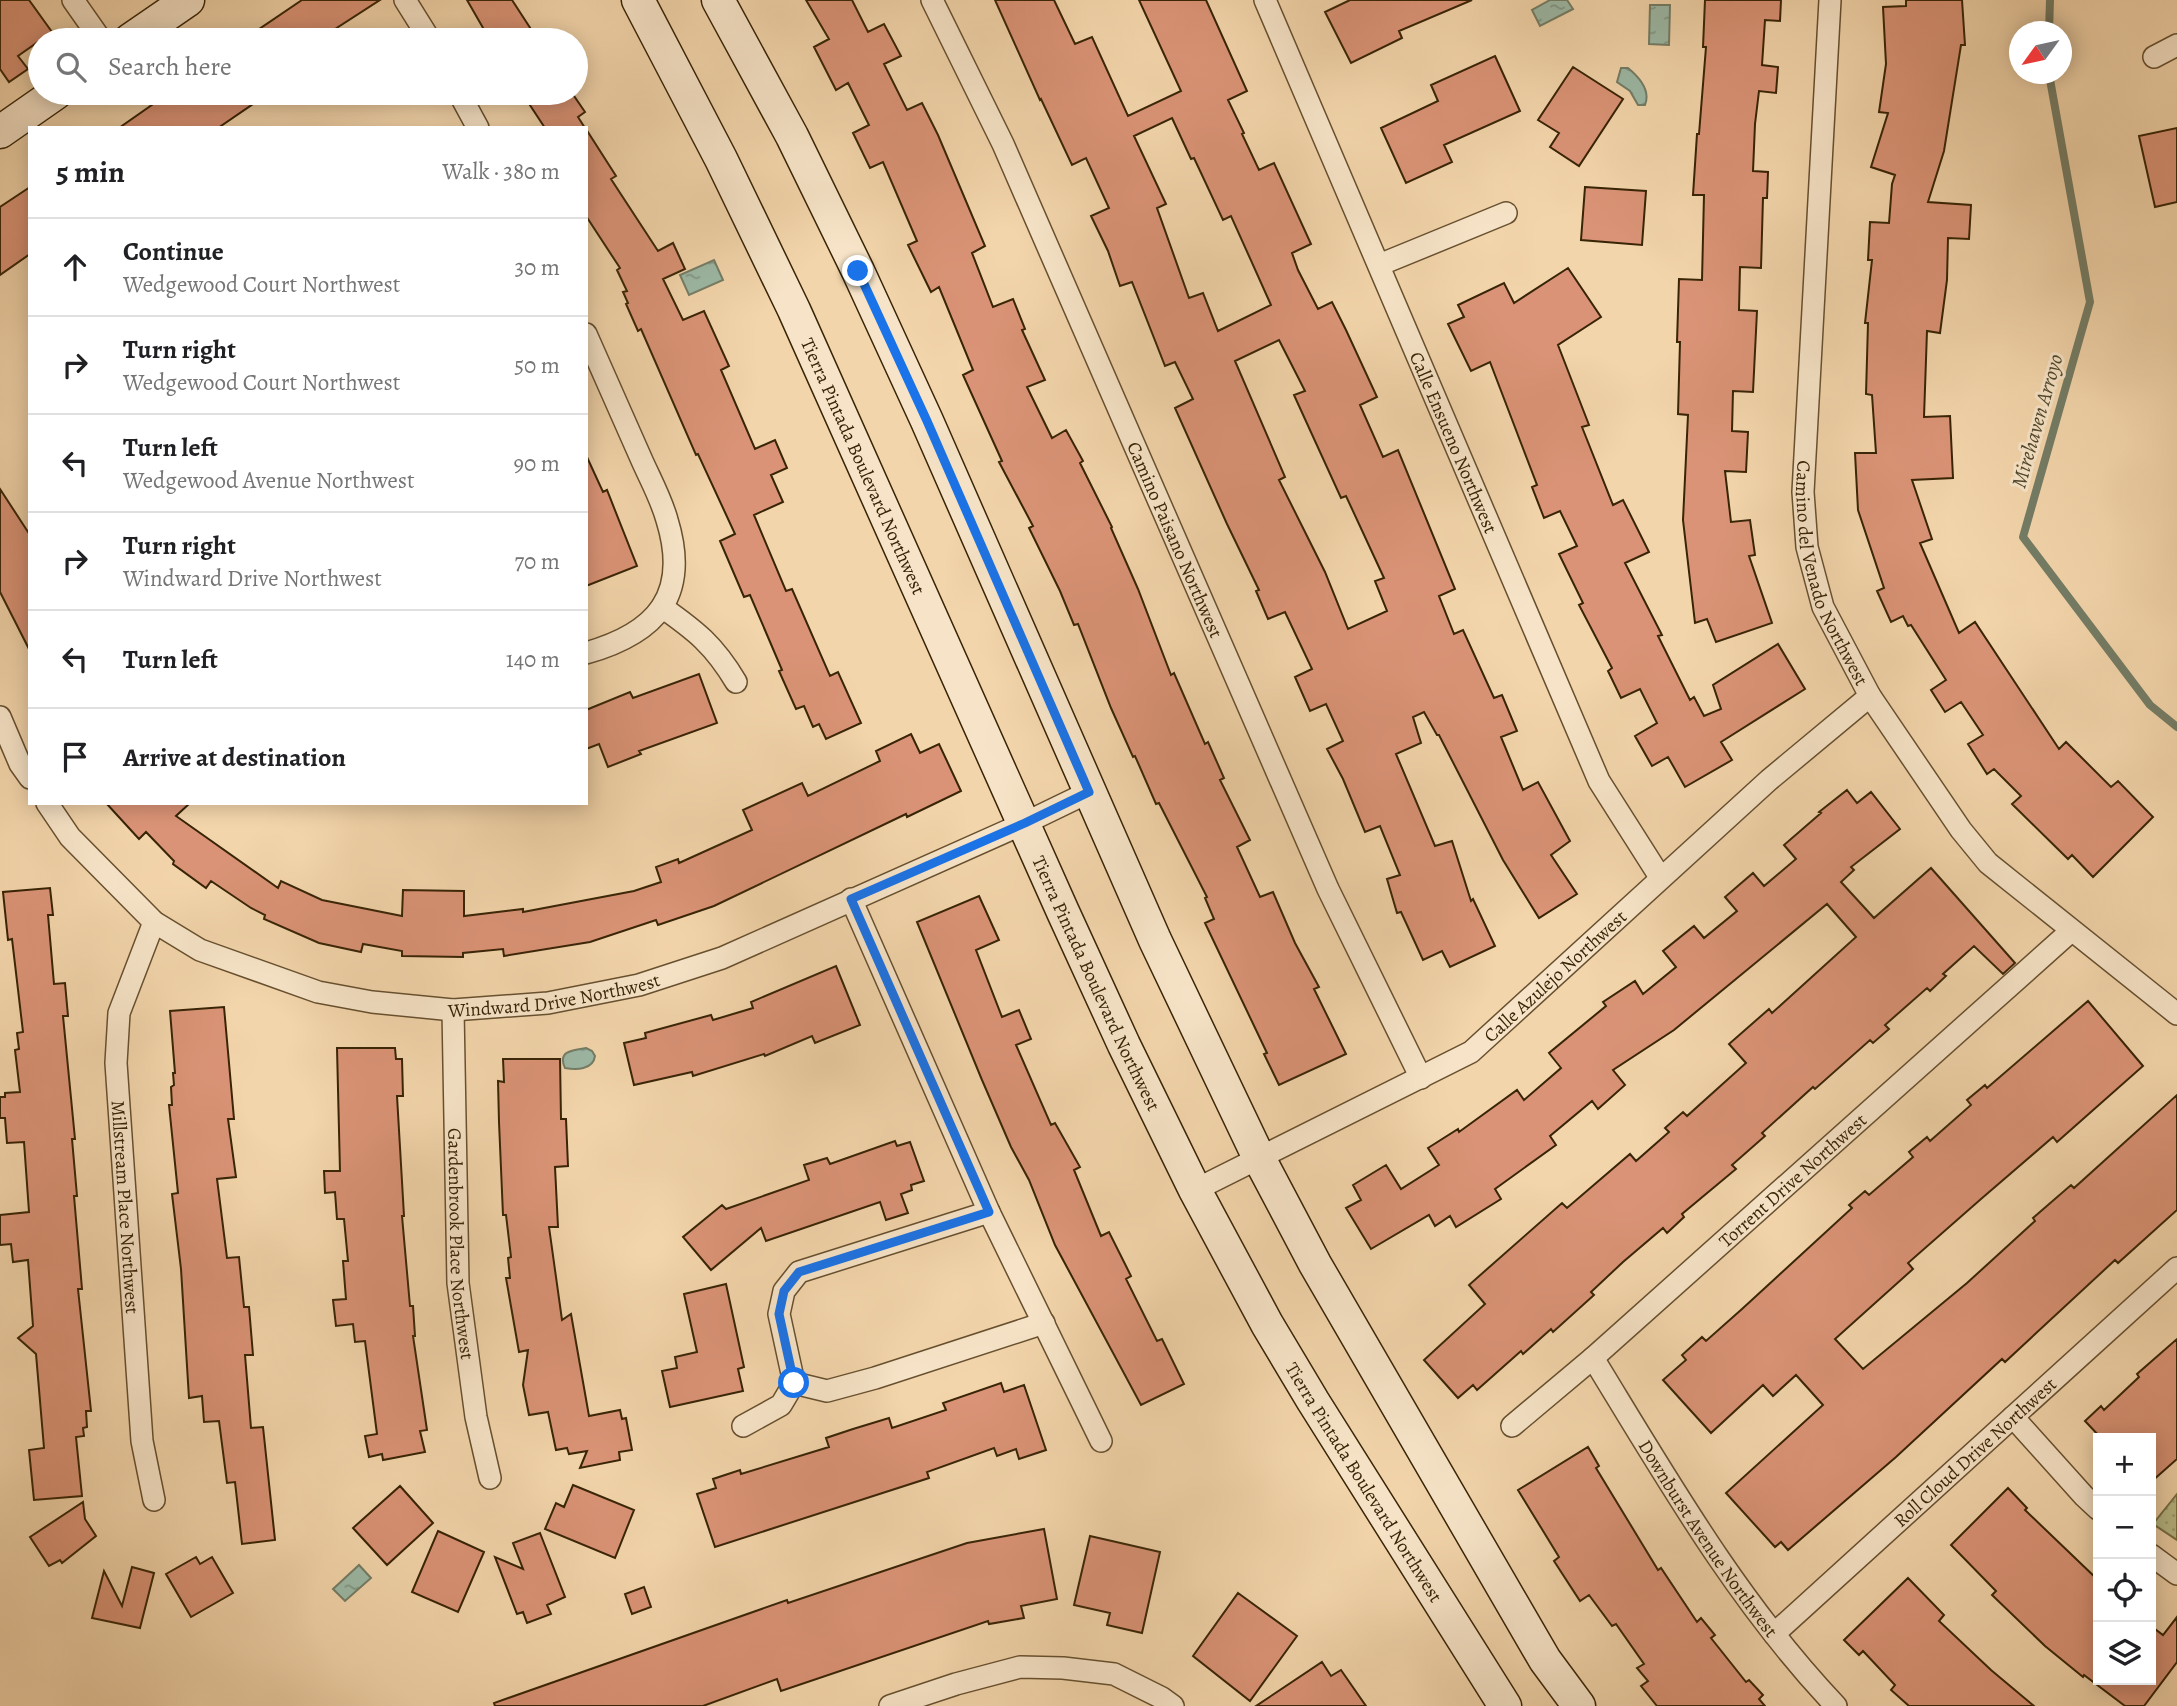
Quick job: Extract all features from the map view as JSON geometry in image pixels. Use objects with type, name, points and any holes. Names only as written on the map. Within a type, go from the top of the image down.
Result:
[{"type":"main road","points":[[147,28],[188,0]]},
{"type":"main road","name":"Tierra Pintada Boulevard Northwest","points":[[638,0],[721,159],[794,310],[1124,1045],[1195,1190],[1267,1324],[1313,1401],[1505,1706]]},
{"type":"main road","points":[[719,0],[792,136],[858,271],[927,421],[1155,940],[1259,1158],[1315,1264],[1545,1660],[1579,1706]]},
{"type":"main road","points":[[0,132],[39,105]]},
{"type":"street","points":[[73,0],[93,28]]},
{"type":"street","points":[[405,0],[422,28]]},
{"type":"street","name":"Camino Paisano Northwest","points":[[932,0],[1003,144],[1328,889],[1421,1078]]},
{"type":"street","name":"Calle Ensueno Northwest","points":[[1265,0],[1599,781],[1660,877]]},
{"type":"street","name":"Camino del Venado Northwest","points":[[1830,0],[1803,492],[1807,547],[1823,607],[1871,696],[1961,830],[1988,863],[2177,1014]]},
{"type":"street","points":[[2154,57],[2177,45]]},
{"type":"street","points":[[466,105],[477,126]]},
{"type":"street","points":[[1379,265],[1506,213]]},
{"type":"street","points":[[588,339],[667,519],[676,559],[673,583],[662,607],[643,630],[608,647],[588,652]]},
{"type":"street","points":[[662,607],[696,631],[712,647],[736,682]]},
{"type":"street","name":"Calle Azulejo Northwest","points":[[1195,1190],[1471,1052],[1660,877],[1769,780],[1871,696]]},
{"type":"street","points":[[0,718],[20,764],[28,775]]},
{"type":"street","name":"Windward Drive Northwest","points":[[48,805],[70,836],[154,922],[200,950],[318,992],[372,1002],[453,1010],[548,1003],[639,985],[722,958],[1089,792]]},
{"type":"street","points":[[851,899],[989,1212],[1101,1441]]},
{"type":"street","name":"Millstream Place Northwest","points":[[154,922],[119,1013],[116,1063],[142,1441],[154,1500]]},
{"type":"street","name":"Torrent Drive Northwest","points":[[1512,1426],[1593,1358],[2071,931]]},
{"type":"street","name":"Gardenbrook Place Northwest","points":[[453,1010],[458,1283],[476,1417],[490,1478]]},
{"type":"street","points":[[743,1426],[781,1405],[794,1383],[779,1314],[784,1291],[799,1272],[989,1212]]},
{"type":"street","name":"Roll Cloud Drive Northwest","points":[[1774,1634],[2177,1269]]},
{"type":"street","points":[[794,1383],[827,1391],[1044,1323]]},
{"type":"street","name":"Downburst Avenue Northwest","points":[[1593,1358],[1714,1553],[1774,1634],[1836,1706]]},
{"type":"street","points":[[2013,1417],[2093,1504]]},
{"type":"street","points":[[2156,1559],[2177,1574]]},
{"type":"street","points":[[890,1706],[956,1684],[1020,1667],[1063,1668],[1114,1674],[1173,1706]]},
{"type":"green space","points":[[2177,1494],[2177,1540],[2156,1526],[2156,1520]]},
{"type":"water","points":[[1550,0],[1567,0],[1573,9],[1540,26],[1532,10]]},
{"type":"water","points":[[1650,5],[1670,5],[1669,45],[1649,44]]},
{"type":"water","points":[[1621,68],[1628,68],[1643,84],[1645,105],[1638,105],[1630,91],[1617,82]]},
{"type":"water","points":[[714,260],[723,280],[689,295],[680,275]]},
{"type":"water","points":[[586,1048],[595,1056],[591,1064],[579,1069],[565,1068],[563,1058],[568,1052]]},
{"type":"water","points":[[359,1565],[371,1578],[345,1601],[333,1589]]},
{"type":"building","points":[[0,0],[29,0],[49,28],[28,28],[28,49],[18,56],[28,69],[9,82],[0,69]]},
{"type":"building","points":[[302,0],[380,0],[337,28],[261,28]]},
{"type":"building","points":[[467,0],[512,0],[530,28],[483,28]]},
{"type":"building","points":[[806,0],[852,0],[868,32],[884,24],[901,56],[884,64],[907,110],[922,103],[985,246],[972,253],[993,307],[1013,299],[1025,329],[1022,330],[1045,380],[1027,387],[1052,438],[1066,430],[1083,461],[1080,463],[1112,527],[1171,675],[1174,673],[1205,744],[1208,742],[1224,778],[1220,780],[1250,840],[1237,847],[1260,897],[1273,892],[1295,943],[1319,987],[1314,989],[1346,1054],[1279,1085],[1264,1054],[1267,1053],[1205,923],[1214,919],[1205,898],[1207,897],[1159,803],[1156,804],[1135,756],[1133,757],[1078,624],[1074,625],[1029,528],[1033,526],[999,462],[1002,461],[963,375],[973,370],[939,287],[931,292],[908,245],[917,241],[883,162],[870,168],[853,133],[869,125],[848,83],[836,90],[814,47],[829,39]]},
{"type":"building","points":[[995,0],[1054,0],[1075,44],[1092,37],[1128,116],[1181,91],[1139,0],[1206,0],[1247,91],[1228,100],[1244,133],[1242,134],[1259,170],[1274,163],[1311,244],[1292,253],[1298,270],[1318,309],[1332,302],[1346,330],[1377,397],[1360,405],[1383,457],[1398,450],[1455,589],[1439,596],[1454,634],[1463,630],[1494,698],[1502,695],[1517,731],[1501,737],[1523,790],[1538,782],[1570,841],[1551,855],[1577,894],[1539,918],[1503,860],[1439,735],[1424,712],[1413,717],[1421,743],[1396,754],[1435,846],[1452,841],[1471,901],[1473,899],[1495,946],[1450,967],[1442,951],[1423,960],[1401,912],[1397,913],[1387,879],[1400,875],[1380,826],[1365,832],[1327,749],[1343,741],[1326,704],[1310,711],[1295,677],[1312,669],[1285,612],[1268,619],[1256,591],[1259,590],[1175,408],[1193,399],[1175,362],[1165,366],[1132,282],[1120,286],[1108,251],[1091,216],[1109,208],[1086,158],[1072,165]],"holes":[[[1172,118],[1223,220],[1231,216],[1271,305],[1218,331],[1203,293],[1189,298],[1157,208],[1166,204],[1134,136]],[[1279,340],[1305,391],[1294,395],[1341,498],[1346,496],[1384,578],[1375,581],[1387,611],[1348,629],[1325,572],[1279,480],[1285,477],[1235,361]]]},
{"type":"building","points":[[1350,0],[1472,0],[1399,31],[1402,38],[1351,63],[1325,12]]},
{"type":"building","points":[[1705,0],[1781,0],[1780,21],[1765,20],[1762,65],[1778,67],[1776,93],[1759,91],[1755,124],[1753,171],[1768,172],[1767,198],[1763,198],[1761,268],[1740,267],[1739,310],[1757,311],[1753,392],[1733,391],[1732,431],[1748,432],[1746,472],[1725,471],[1731,522],[1750,520],[1755,555],[1749,556],[1772,623],[1716,642],[1707,619],[1695,623],[1683,520],[1688,415],[1678,414],[1679,279],[1702,280],[1704,195],[1693,195],[1706,47],[1703,47]]},
{"type":"building","points":[[1906,0],[1962,0],[1965,45],[1961,45],[1944,151],[1928,202],[1971,205],[1969,239],[1948,238],[1947,280],[1940,333],[1927,331],[1924,417],[1950,416],[1953,478],[1912,480],[1932,539],[1920,543],[1959,633],[1975,622],[2059,749],[2066,742],[2111,787],[2118,781],[2153,817],[2093,877],[2072,855],[2068,859],[2012,804],[2021,796],[1994,769],[1987,774],[1968,744],[1983,735],[1961,702],[1945,712],[1931,690],[1946,680],[1903,616],[1891,622],[1877,591],[1884,588],[1858,510],[1855,453],[1876,453],[1872,395],[1866,394],[1868,323],[1865,323],[1872,260],[1868,260],[1870,222],[1889,223],[1895,175],[1871,167],[1888,113],[1879,112],[1886,64],[1883,7],[1906,6]]},
{"type":"building","points":[[1495,56],[1520,111],[1444,145],[1452,162],[1406,183],[1381,128],[1438,101],[1431,85]]},
{"type":"building","points":[[1573,67],[1623,99],[1579,166],[1550,147],[1559,133],[1538,120]]},
{"type":"building","points":[[152,105],[252,105],[221,126],[122,126]]},
{"type":"building","points":[[530,105],[580,105],[585,112],[578,117],[584,126],[544,126]]},
{"type":"building","points":[[2177,128],[2177,202],[2155,207],[2139,136]]},
{"type":"building","points":[[588,132],[616,176],[611,179],[658,251],[673,243],[685,269],[663,279],[683,320],[704,311],[729,366],[721,370],[755,449],[775,440],[787,468],[771,475],[783,502],[754,515],[786,591],[792,589],[830,676],[838,672],[861,723],[826,739],[819,724],[813,727],[804,706],[796,709],[750,595],[744,597],[720,541],[735,534],[698,454],[696,455],[641,329],[638,331],[626,304],[628,303],[623,292],[627,291],[617,270],[620,268],[588,219]]},
{"type":"building","points":[[1585,187],[1646,191],[1642,245],[1581,240]]},
{"type":"building","points":[[28,188],[28,255],[0,275],[0,207]]},
{"type":"building","points":[[1568,268],[1601,317],[1558,345],[1589,425],[1582,427],[1613,505],[1623,500],[1649,552],[1625,563],[1662,635],[1658,636],[1690,700],[1694,697],[1704,716],[1721,709],[1713,685],[1778,644],[1805,689],[1721,742],[1732,760],[1685,787],[1668,757],[1652,766],[1635,736],[1657,723],[1640,689],[1621,698],[1608,671],[1612,668],[1579,605],[1583,603],[1559,554],[1577,546],[1560,511],[1544,518],[1532,487],[1537,485],[1490,362],[1471,371],[1448,324],[1464,317],[1458,305],[1504,283],[1514,303]]},
{"type":"building","points":[[588,459],[603,492],[607,490],[637,566],[588,585]]},
{"type":"building","points":[[0,489],[28,532],[28,647],[0,592]]},
{"type":"building","points":[[699,674],[717,723],[639,751],[641,754],[608,767],[599,744],[588,748],[588,709],[630,692],[633,698]]},
{"type":"building","points":[[911,734],[920,753],[939,744],[961,791],[907,817],[906,814],[714,906],[658,925],[656,920],[590,942],[504,956],[503,949],[463,953],[463,957],[402,956],[402,951],[363,944],[361,952],[319,943],[264,919],[265,915],[211,881],[206,888],[173,864],[174,861],[146,832],[139,839],[108,805],[188,805],[176,816],[278,888],[281,881],[322,900],[402,916],[403,890],[464,891],[464,916],[523,909],[523,912],[634,891],[661,882],[656,867],[678,859],[679,863],[752,830],[743,810],[802,783],[808,796],[880,761],[876,751]]},
{"type":"building","points":[[1847,790],[1857,803],[1871,792],[1900,829],[1851,867],[1854,870],[1841,882],[1874,918],[1931,868],[2015,963],[2003,974],[1974,946],[1943,974],[1946,976],[1930,991],[1927,988],[1885,1025],[1889,1029],[1873,1043],[1870,1040],[1762,1133],[1765,1136],[1732,1165],[1736,1169],[1682,1214],[1684,1217],[1667,1233],[1663,1228],[1623,1262],[1591,1292],[1594,1295],[1553,1332],[1551,1329],[1523,1354],[1521,1351],[1477,1390],[1473,1385],[1458,1398],[1424,1360],[1485,1304],[1469,1285],[1562,1203],[1567,1208],[1630,1154],[1636,1161],[1669,1132],[1665,1128],[1683,1112],[1687,1116],[1746,1063],[1729,1044],[1769,1009],[1772,1013],[1856,937],[1827,904],[1674,1030],[1613,1070],[1625,1085],[1598,1109],[1592,1101],[1550,1136],[1556,1145],[1495,1189],[1501,1199],[1456,1227],[1450,1216],[1435,1226],[1429,1215],[1371,1249],[1346,1208],[1361,1200],[1353,1185],[1386,1165],[1401,1189],[1439,1165],[1428,1148],[1458,1129],[1459,1132],[1517,1090],[1524,1100],[1561,1068],[1549,1053],[1606,1006],[1603,1002],[1635,981],[1643,994],[1676,967],[1663,951],[1694,926],[1704,938],[1737,911],[1725,897],[1753,873],[1764,886],[1796,859],[1784,845]]},
{"type":"building","points":[[50,888],[53,915],[48,915],[54,984],[65,983],[68,1016],[63,1016],[75,1139],[72,1139],[77,1196],[74,1196],[82,1289],[78,1289],[91,1411],[86,1411],[87,1427],[83,1428],[84,1436],[76,1437],[82,1496],[34,1500],[29,1450],[44,1448],[36,1354],[18,1338],[33,1326],[28,1260],[13,1262],[11,1244],[0,1245],[0,1215],[29,1212],[24,1142],[7,1143],[5,1118],[0,1118],[0,1097],[5,1097],[5,1093],[20,1092],[15,1050],[19,1049],[17,1033],[23,1032],[12,939],[8,940],[3,892]]},
{"type":"building","points":[[979,896],[999,940],[976,950],[1002,1017],[1019,1010],[1031,1039],[1016,1045],[1051,1125],[1055,1123],[1080,1167],[1074,1170],[1101,1236],[1109,1232],[1131,1276],[1126,1279],[1157,1341],[1162,1339],[1184,1384],[1141,1405],[1055,1245],[1029,1180],[1011,1147],[982,1080],[917,922]]},
{"type":"building","points":[[836,966],[860,1025],[815,1043],[812,1036],[765,1056],[764,1054],[693,1076],[692,1072],[634,1085],[624,1043],[646,1038],[645,1033],[711,1015],[713,1020],[753,1008],[751,1002]]},
{"type":"building","points":[[2088,1001],[2143,1066],[2057,1142],[2053,1137],[1908,1263],[1913,1269],[1835,1339],[1863,1369],[1967,1283],[2035,1221],[2033,1218],[2071,1185],[2074,1188],[2177,1095],[2177,1210],[2118,1263],[2115,1260],[2005,1362],[2002,1359],[1896,1457],[1788,1550],[1781,1542],[1775,1547],[1726,1493],[1823,1405],[1796,1375],[1773,1396],[1763,1385],[1711,1433],[1663,1380],[1686,1360],[1682,1355],[1702,1337],[1706,1341],[1742,1309],[1852,1208],[1849,1205],[1865,1191],[1869,1195],[1913,1157],[1909,1152],[1927,1137],[1930,1141],[1971,1105],[1967,1100],[1985,1085],[1987,1088]]},
{"type":"building","points":[[224,1007],[234,1119],[228,1119],[236,1177],[217,1179],[227,1258],[239,1257],[244,1307],[249,1307],[253,1355],[245,1355],[251,1428],[263,1427],[275,1540],[242,1544],[235,1482],[227,1483],[219,1421],[204,1422],[202,1396],[189,1398],[181,1269],[172,1194],[178,1193],[169,1105],[172,1105],[171,1087],[174,1085],[175,1073],[170,1011]]},
{"type":"building","points":[[337,1048],[395,1048],[396,1059],[402,1059],[403,1096],[397,1096],[402,1216],[410,1306],[413,1306],[413,1336],[427,1430],[420,1431],[425,1452],[383,1460],[382,1454],[369,1457],[365,1436],[377,1434],[365,1341],[355,1342],[353,1324],[336,1326],[333,1300],[346,1299],[343,1261],[348,1261],[344,1219],[337,1219],[335,1192],[325,1193],[324,1171],[340,1171]]},
{"type":"building","points":[[503,1059],[560,1059],[561,1119],[566,1119],[568,1166],[555,1167],[558,1227],[549,1227],[562,1320],[571,1314],[589,1416],[620,1410],[622,1419],[626,1418],[632,1450],[619,1452],[620,1460],[580,1468],[587,1451],[569,1454],[567,1448],[556,1450],[548,1412],[529,1415],[523,1385],[528,1350],[519,1352],[506,1278],[510,1278],[508,1258],[511,1257],[506,1215],[503,1215],[498,1081],[504,1082]]},
{"type":"building","points":[[895,1141],[897,1146],[910,1142],[924,1181],[911,1185],[912,1190],[901,1194],[908,1213],[886,1220],[880,1202],[766,1241],[761,1228],[711,1270],[683,1237],[722,1205],[726,1209],[809,1180],[804,1165],[827,1158],[830,1164]]},
{"type":"building","points":[[726,1284],[744,1367],[738,1369],[743,1391],[670,1407],[662,1371],[677,1368],[675,1357],[697,1352],[684,1294]]},
{"type":"building","points":[[2177,1339],[2177,1459],[2156,1478],[2156,1433],[2096,1433],[2085,1421],[2101,1406],[2104,1410],[2139,1377],[2137,1374]]},
{"type":"building","points":[[1001,1383],[1004,1392],[1024,1385],[1046,1450],[1019,1459],[1016,1449],[997,1456],[994,1448],[927,1472],[929,1478],[715,1547],[697,1494],[716,1488],[713,1479],[740,1470],[741,1474],[829,1447],[826,1438],[889,1418],[892,1428],[946,1410],[943,1403]]},
{"type":"building","points":[[1588,1447],[1599,1466],[1596,1468],[1658,1570],[1661,1568],[1697,1622],[1701,1618],[1715,1635],[1711,1638],[1746,1682],[1749,1680],[1763,1695],[1759,1699],[1765,1706],[1657,1706],[1641,1686],[1648,1681],[1637,1668],[1644,1664],[1616,1624],[1612,1626],[1589,1595],[1580,1601],[1554,1561],[1559,1557],[1518,1490]]},
{"type":"building","points":[[573,1485],[634,1510],[615,1558],[545,1529],[556,1503],[564,1507]]},
{"type":"building","points":[[400,1486],[433,1523],[387,1565],[353,1528]]},
{"type":"building","points":[[2008,1488],[2027,1508],[2025,1510],[2093,1575],[2093,1682],[2084,1675],[2083,1677],[2045,1646],[1992,1595],[1996,1591],[1951,1545]]},
{"type":"building","points":[[83,1502],[85,1519],[96,1536],[62,1563],[60,1560],[49,1566],[30,1537]]},
{"type":"building","points":[[1044,1529],[1057,1599],[1021,1606],[1024,1618],[989,1624],[988,1621],[781,1691],[777,1679],[703,1706],[495,1706],[494,1703],[787,1600],[788,1603],[967,1543]]},
{"type":"building","points":[[438,1531],[484,1552],[458,1612],[412,1592]]},
{"type":"building","points":[[540,1533],[565,1597],[547,1605],[551,1614],[527,1623],[523,1612],[517,1614],[495,1557],[523,1569],[513,1543]]},
{"type":"building","points":[[1090,1536],[1160,1552],[1142,1633],[1107,1625],[1110,1613],[1074,1605]]},
{"type":"building","points":[[196,1557],[200,1564],[212,1557],[233,1593],[191,1617],[166,1574]]},
{"type":"building","points":[[132,1567],[154,1573],[140,1628],[92,1618],[104,1571],[122,1606]]},
{"type":"building","points":[[1908,1578],[1944,1615],[1939,1621],[2034,1706],[1909,1706],[1891,1690],[1895,1685],[1863,1651],[1859,1655],[1844,1640]]},
{"type":"building","points":[[644,1587],[651,1607],[632,1614],[625,1594]]},
{"type":"building","points":[[1238,1593],[1297,1636],[1250,1701],[1193,1656]]},
{"type":"building","points":[[2177,1617],[2177,1662],[2144,1706],[2125,1706],[2097,1685],[2156,1685],[2156,1630],[2163,1635]]},
{"type":"building","points":[[1322,1662],[1331,1676],[1341,1670],[1366,1706],[1256,1706]]},
{"type":"waterway","name":"Mirehaven Arroyo","points":[[2049,21],[2050,0]]},
{"type":"waterway","name":"Mirehaven Arroyo","points":[[2051,84],[2090,302],[2023,537],[2150,705],[2177,727]]},
{"type":"route","points":[[794,1383],[779,1314],[784,1291],[799,1272],[989,1212],[851,899],[1089,792],[927,421],[858,271]]}]
